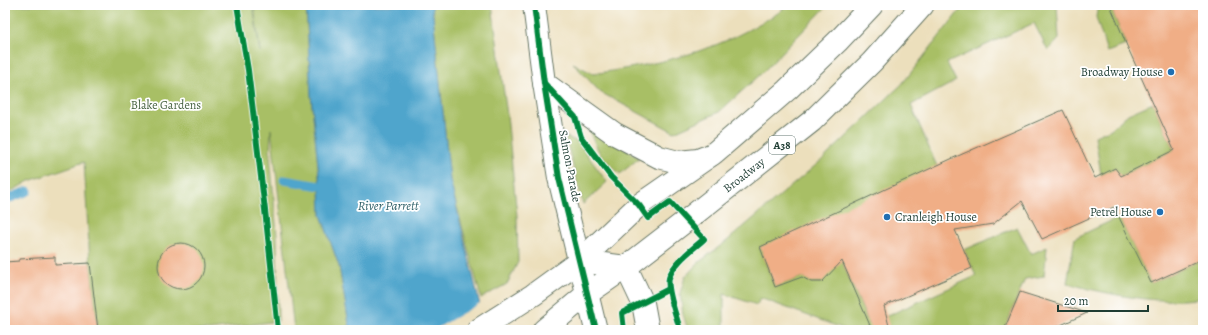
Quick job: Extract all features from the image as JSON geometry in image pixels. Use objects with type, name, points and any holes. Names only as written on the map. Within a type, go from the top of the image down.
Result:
[{"type":"main road","name":"Salmon Parade","points":[[534,5],[544,83],[559,178],[596,330]]},
{"type":"main road","points":[[478,330],[533,295],[580,261],[639,205],[714,153],[787,90],[839,40],[872,5]]},
{"type":"main road","name":"Broadway","points":[[550,329],[587,294],[626,267],[812,121],[872,62],[923,5]]},
{"type":"main road","points":[[544,83],[615,134],[659,157],[678,162],[698,160],[714,153]]},
{"type":"main road","points":[[580,261],[626,267],[643,303],[648,330]]},
{"type":"green space","name":"Blake Gardens","points":[[5,5],[253,5],[260,52],[254,5],[306,5],[311,95],[320,186],[321,215],[339,266],[350,330],[294,330],[271,129],[270,154],[277,235],[278,321],[210,330],[98,330],[90,263],[84,162],[29,181],[5,195]]},
{"type":"green space","points":[[432,5],[492,5],[507,115],[517,216],[518,262],[507,284],[481,298],[450,180]]},
{"type":"green space","points":[[787,5],[828,5],[763,72],[719,112],[674,132],[600,92],[573,63],[593,74],[636,67],[677,57],[718,44],[738,35],[773,16]]},
{"type":"green space","points":[[964,5],[1057,5],[1059,39],[1048,51],[1034,23],[947,63],[956,81],[911,105],[940,171],[760,247],[775,287],[802,277],[811,282],[822,282],[835,245],[869,324],[976,276],[964,250],[1017,227],[1031,254],[1047,247],[1044,276],[1025,279],[1004,330],[847,330],[760,298],[757,305],[724,294],[724,330],[688,330],[683,315],[680,293],[685,277],[698,263],[728,240],[823,159],[902,84]]},
{"type":"green space","points":[[1098,5],[1110,5],[1126,45],[1107,52],[1096,17]]},
{"type":"green space","points":[[1153,103],[1174,150],[1121,176],[1115,168],[1101,175],[1095,136],[1111,129],[1128,114]]},
{"type":"green space","points":[[585,123],[639,158],[620,174],[601,156]]},
{"type":"green space","points":[[565,136],[578,142],[607,182],[583,204]]},
{"type":"green space","points":[[1119,217],[1151,283],[1203,259],[1203,298],[1169,300],[1134,298],[1067,283],[1075,238]]},
{"type":"green space","points":[[262,326],[268,327],[270,330],[235,330]]},
{"type":"water","name":"River Parrett","points":[[306,5],[432,5],[450,180],[486,330],[350,330],[339,266],[321,215],[320,186],[311,95]]},
{"type":"pier","points":[[482,302],[488,330],[434,330]]},
{"type":"building","points":[[1110,5],[1203,5],[1203,259],[1151,283],[1114,207],[1042,239],[1022,201],[993,224],[955,230],[972,268],[884,306],[890,330],[872,330],[842,261],[822,282],[811,282],[802,277],[775,287],[760,247],[951,159],[1063,110],[1095,178],[1115,168],[1121,176],[1174,150]]},
{"type":"building","points":[[176,243],[186,243],[194,247],[200,253],[204,261],[204,271],[200,279],[194,285],[186,289],[176,289],[168,285],[162,279],[158,271],[158,261],[162,253],[168,247]]},
{"type":"building","points":[[55,257],[55,265],[90,263],[98,330],[5,330],[5,262],[19,261],[19,259]]},
{"type":"building","points":[[1020,292],[1087,313],[1050,330],[1004,330]]},
{"type":"waterway","points":[[284,180],[320,186]]},
{"type":"waterway","points":[[5,200],[28,191]]},
{"type":"cycle path","points":[[237,5],[248,70],[278,330]]},
{"type":"cycle path","points":[[534,5],[544,83],[559,178],[596,330]]},
{"type":"cycle path","points":[[544,83],[575,117],[581,137],[611,177],[639,205],[648,218],[670,202],[704,239],[679,262],[671,272],[669,278],[668,283],[670,296],[680,330]]},
{"type":"cycle path","points":[[624,330],[622,313],[669,289]]},
{"type":"place","name":"Broadway House","points":[[1171,72]]},
{"type":"place","name":"Petrel House","points":[[1160,212]]},
{"type":"place","name":"Cranleigh House","points":[[887,217]]}]
